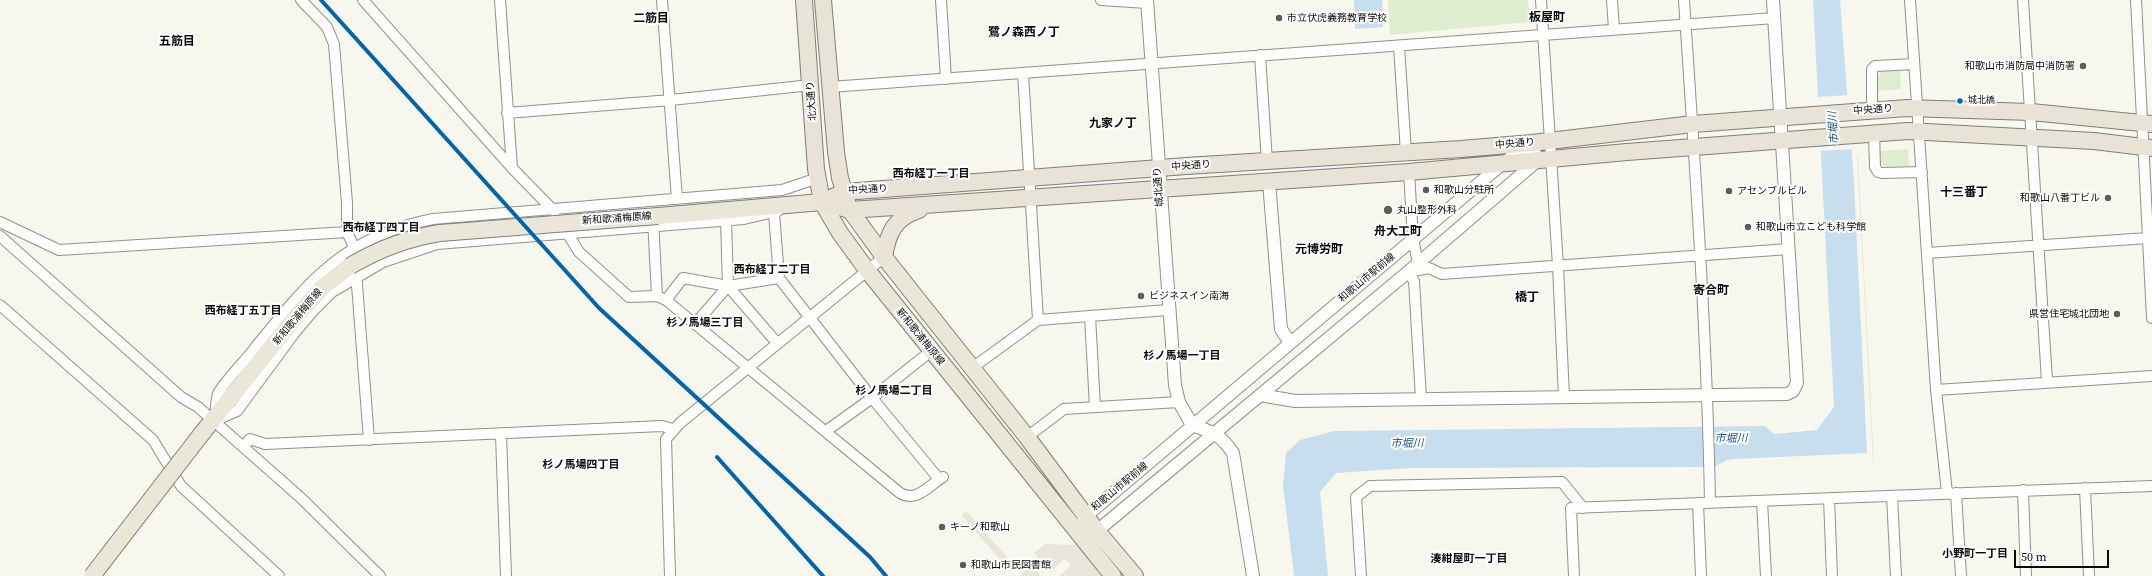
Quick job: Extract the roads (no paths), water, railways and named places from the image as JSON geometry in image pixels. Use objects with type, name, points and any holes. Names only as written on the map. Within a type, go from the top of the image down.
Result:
[{"type":"highway","name":"北大通り","points":[[804,0],[818,178],[822,202]]},
{"type":"highway","name":"北大通り","points":[[823,0],[836,152],[844,192],[850,210]]},
{"type":"highway","name":"中央通り","points":[[822,202],[844,192],[1030,179],[1158,168],[1406,153],[1532,143],[1693,124],[1866,110],[1918,108],[2031,112],[2148,123]]},
{"type":"highway","name":"中央通り","points":[[822,202],[850,210],[1032,199],[1409,172],[1694,146],[1867,133],[1920,132],[2094,140],[2148,147]]},
{"type":"highway","points":[[884,257],[886,243],[893,228],[901,218],[936,204]]},
{"type":"main road","name":"新和歌浦梅原線","points":[[92,576],[298,314],[324,286],[353,271],[387,247],[417,236],[440,233],[656,220],[822,202],[840,234],[867,270],[1113,576]]},
{"type":"main road","points":[[850,210],[884,257],[1027,437],[1097,531],[1135,576]]},
{"type":"street","points":[[301,0],[327,27],[334,44],[347,203],[347,232],[354,247],[353,271],[369,440]]},
{"type":"street","points":[[363,0],[512,168],[553,209],[579,252],[629,297],[661,298],[907,497],[916,496],[941,478],[872,398],[779,278],[774,213]]},
{"type":"street","points":[[500,0],[512,168]]},
{"type":"street","points":[[662,0],[671,100],[677,199]]},
{"type":"street","points":[[941,0],[946,79]]},
{"type":"street","points":[[1100,0],[1147,1]]},
{"type":"street","points":[[1541,0],[1550,141],[1544,160],[1558,266],[1564,396]]},
{"type":"street","points":[[1612,0],[1614,29]]},
{"type":"street","points":[[1684,0],[1693,124],[1708,395],[1710,502]]},
{"type":"street","points":[[1260,396],[1295,401],[1421,398],[1787,394],[1793,391],[1797,383],[1783,139],[1773,0]]},
{"type":"street","points":[[1910,0],[1936,390],[1952,493],[1961,576]]},
{"type":"street","points":[[2023,0],[2047,381]]},
{"type":"street","points":[[2136,0],[2148,123],[2148,238],[2152,318]]},
{"type":"street","name":"城北通り","points":[[1147,1],[1173,374],[1179,402],[1192,425]]},
{"type":"street","points":[[830,87],[1775,18]]},
{"type":"street","points":[[1399,46],[1406,153]]},
{"type":"street","points":[[1260,55],[1267,162]]},
{"type":"street","points":[[1866,110],[1872,69],[1875,66],[1914,64]]},
{"type":"street","points":[[1023,73],[1032,199],[1038,320]]},
{"type":"street","points":[[507,113],[671,100],[811,85]]},
{"type":"street","points":[[1867,133],[1875,167],[1878,172],[1922,172]]},
{"type":"street","points":[[1532,143],[1544,160]]},
{"type":"street","name":"和歌山市駅前線","points":[[1078,532],[1086,516],[1192,425],[1502,164],[1532,143]]},
{"type":"street","name":"和歌山市駅前線","points":[[1097,531],[1418,263],[1544,160]]},
{"type":"street","points":[[1409,172],[1413,239],[1418,263]]},
{"type":"street","points":[[209,426],[218,395],[289,306],[320,273],[354,247],[378,235],[405,225],[433,219],[782,190],[818,178]]},
{"type":"street","points":[[1269,182],[1281,329],[1290,343]]},
{"type":"street","points":[[651,201],[656,220],[661,298]]},
{"type":"street","points":[[353,271],[437,244],[567,232],[656,220],[726,220],[774,213],[789,205]]},
{"type":"street","points":[[726,220],[728,286],[777,343]]},
{"type":"street","points":[[0,222],[59,250],[347,232]]},
{"type":"street","points":[[0,236],[181,397],[198,407],[209,426],[243,447],[301,498],[380,576]]},
{"type":"street","points":[[1927,253],[2148,238]]},
{"type":"street","points":[[1421,398],[1414,281],[1408,272],[1429,268],[1442,274],[1700,254],[1789,249]]},
{"type":"street","points":[[670,576],[666,439],[673,429],[747,367],[810,319],[884,257]]},
{"type":"street","points":[[661,298],[683,278],[728,286],[779,278]]},
{"type":"street","points":[[695,324],[728,286]]},
{"type":"street","points":[[0,305],[153,440],[181,486],[279,576]]},
{"type":"street","points":[[972,368],[1038,320],[1168,310]]},
{"type":"street","points":[[1090,316],[1095,407]]},
{"type":"street","points":[[826,431],[872,398],[931,350]]},
{"type":"street","points":[[1936,390],[2047,381],[2152,376]]},
{"type":"street","points":[[1027,437],[1064,409],[1179,402]]},
{"type":"street","points":[[1192,425],[1215,432],[1226,442],[1234,453],[1253,576]]},
{"type":"street","points":[[243,447],[250,439],[265,444],[501,435],[662,426],[673,429]]},
{"type":"street","points":[[501,435],[506,576]]},
{"type":"street","points":[[1361,576],[1356,497],[1370,486],[1562,482],[1583,508]]},
{"type":"street","points":[[1574,576],[1571,508],[2152,486]]},
{"type":"street","points":[[2085,488],[2089,576]]},
{"type":"street","points":[[2023,490],[2026,576]]},
{"type":"street","points":[[1892,496],[1896,576]]},
{"type":"street","points":[[1829,498],[1832,576]]},
{"type":"street","points":[[1762,501],[1766,576]]},
{"type":"street","points":[[1698,503],[1701,576]]},
{"type":"street","points":[[1078,532],[1097,531]]},
{"type":"water","points":[[1354,0],[1382,0],[1383,27],[1355,29]]},
{"type":"water","name":"市堀川","points":[[1813,0],[1840,0],[1854,182],[1867,453],[1734,459],[1727,460],[1716,466],[1699,467],[1412,468],[1336,473],[1320,492],[1328,576],[1294,576],[1283,485],[1286,453],[1300,440],[1334,431],[1765,426],[1774,434],[1817,430],[1834,407]]},
{"type":"place","name":"市立伏虎義務教育学校","points":[[1279,18]]},
{"type":"place","name":"和歌山市消防局中消防署","points":[[2083,66]]},
{"type":"place","name":"城北橋","points":[[1960,101]]},
{"type":"place","name":"和歌山分駐所","points":[[1426,190]]},
{"type":"place","name":"アセンブルビル","points":[[1729,191]]},
{"type":"place","name":"和歌山八番丁ビル","points":[[2108,198]]},
{"type":"place","name":"丸山整形外科","points":[[1388,210]]},
{"type":"place","name":"和歌山市立こども科学館","points":[[1748,227]]},
{"type":"place","name":"ビジネスイン南海","points":[[1141,296]]},
{"type":"place","name":"県営住宅城北団地","points":[[2117,314]]},
{"type":"place","name":"キーノ和歌山","points":[[942,527]]},
{"type":"place","name":"和歌山市民図書館","points":[[963,565]]},
{"type":"district","name":"板屋町","points":[[1547,18]]},
{"type":"district","name":"二筋目","points":[[651,19]]},
{"type":"district","name":"鷺ノ森西ノ丁","points":[[1024,33]]},
{"type":"district","name":"五筋目","points":[[177,42]]},
{"type":"district","name":"九家ノ丁","points":[[1113,124]]},
{"type":"district","name":"西布経丁一丁目","points":[[931,174]]},
{"type":"district","name":"十三番丁","points":[[1964,193]]},
{"type":"district","name":"西布経丁四丁目","points":[[381,228]]},
{"type":"district","name":"舟大工町","points":[[1398,232]]},
{"type":"district","name":"元博労町","points":[[1319,250]]},
{"type":"district","name":"西布経丁二丁目","points":[[772,270]]},
{"type":"district","name":"寄合町","points":[[1711,291]]},
{"type":"district","name":"橋丁","points":[[1527,298]]},
{"type":"district","name":"西布経丁五丁目","points":[[243,311]]},
{"type":"district","name":"杉ノ馬場三丁目","points":[[705,323]]},
{"type":"district","name":"杉ノ馬場一丁目","points":[[1182,356]]},
{"type":"district","name":"杉ノ馬場二丁目","points":[[894,391]]},
{"type":"district","name":"杉ノ馬場四丁目","points":[[581,465]]},
{"type":"district","name":"小野町一丁目","points":[[1975,554]]},
{"type":"district","name":"湊紺屋町一丁目","points":[[1469,559]]}]
